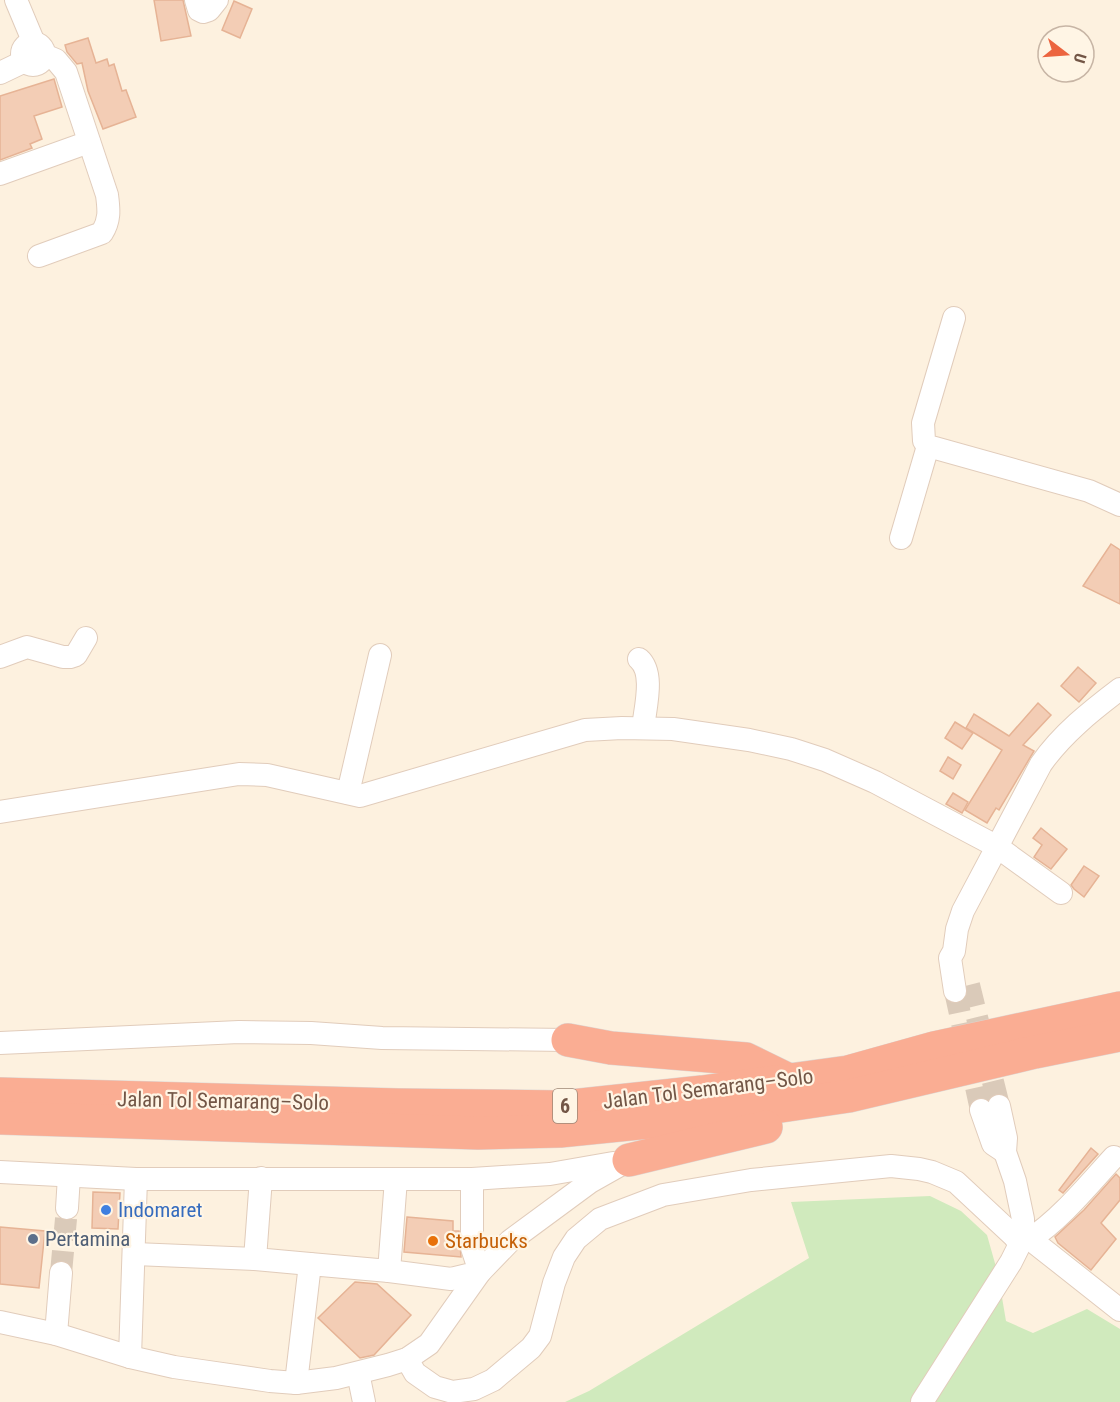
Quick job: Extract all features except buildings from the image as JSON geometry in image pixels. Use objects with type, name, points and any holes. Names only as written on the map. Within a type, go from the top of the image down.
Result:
[{"type":"highway","name":"Jalan Tol Semarang–Solo","points":[[0,1094],[387,1105],[562,1107],[702,1092],[848,1072],[934,1048],[1120,1008]]},
{"type":"highway","name":"Jalan Tol Semarang–Solo","points":[[0,1118],[478,1133],[560,1131],[719,1115],[849,1096],[1035,1052],[1120,1035]]},
{"type":"highway","points":[[568,1040],[611,1048],[746,1059],[789,1080]]},
{"type":"highway","points":[[629,1160],[857,1105],[914,1081]]},
{"type":"street","points":[[16,0],[34,53]]},
{"type":"street","points":[[196,0],[199,10],[203,12],[217,0]]},
{"type":"street","points":[[0,73],[34,53],[56,60],[66,72],[107,195],[110,213],[107,226],[102,233],[39,256]]},
{"type":"street","points":[[0,174],[89,142]]},
{"type":"street","points":[[954,318],[923,423],[924,441],[928,446],[1089,491],[1120,505]]},
{"type":"street","points":[[901,538],[928,446]]},
{"type":"street","points":[[0,657],[27,647],[70,657],[76,655],[86,638]]},
{"type":"street","points":[[348,793],[380,654]]},
{"type":"street","points":[[639,659],[645,664],[648,675],[643,728]]},
{"type":"street","points":[[962,988],[961,956],[954,951],[957,929],[963,911],[996,846],[1041,764],[1052,749],[1070,730],[1120,688]]},
{"type":"street","points":[[0,812],[239,774],[267,775],[360,796],[585,730],[674,729],[749,740],[825,760],[874,782],[996,846],[1060,892]]},
{"type":"street","points":[[0,1043],[239,1032],[310,1033],[382,1038],[568,1040]]},
{"type":"street","points":[[922,1402],[1011,1262],[1023,1238],[1023,1219],[1015,1181],[1005,1152],[1006,1138],[990,1108]]},
{"type":"street","points":[[1023,1238],[1041,1232],[1114,1157]]},
{"type":"street","points":[[0,1172],[136,1179],[472,1179],[550,1174],[629,1160]]},
{"type":"street","points":[[0,1322],[56,1334],[130,1357],[174,1367],[296,1383],[358,1373],[407,1359],[429,1344],[480,1272],[510,1241],[590,1182],[629,1160]]},
{"type":"street","points":[[407,1359],[415,1373],[435,1387],[453,1392],[474,1389],[493,1380],[531,1348],[540,1336],[554,1283],[564,1257],[576,1239],[600,1219],[674,1193],[751,1180],[891,1166],[932,1172],[956,1182],[1023,1238],[1120,1310]]},
{"type":"street","points":[[67,1208],[69,1176]]},
{"type":"street","points":[[255,1259],[261,1178]]},
{"type":"street","points":[[130,1357],[136,1179]]},
{"type":"street","points":[[389,1270],[396,1179]]},
{"type":"street","points":[[472,1179],[472,1248],[480,1272]]},
{"type":"street","points":[[135,1254],[255,1259],[389,1270],[452,1279],[480,1272]]},
{"type":"street","points":[[296,1383],[310,1264]]},
{"type":"street","points":[[56,1334],[62,1273]]},
{"type":"street","points":[[358,1373],[364,1402]]},
{"type":"green space","points":[[930,1196],[961,1211],[987,1235],[998,1274],[1006,1321],[1033,1333],[1087,1309],[1120,1329],[1120,1402],[565,1402],[589,1391],[809,1258],[791,1202]]},
{"type":"tunnel","points":[[969,985],[999,1106]]},
{"type":"tunnel","points":[[955,991],[981,1110]]},
{"type":"tunnel","points":[[61,1273],[67,1208]]},
{"type":"place","name":"Indomaret","points":[[106,1210]]},
{"type":"place","name":"Pertamina","points":[[33,1239]]},
{"type":"place","name":"Starbucks","points":[[433,1241]]}]
